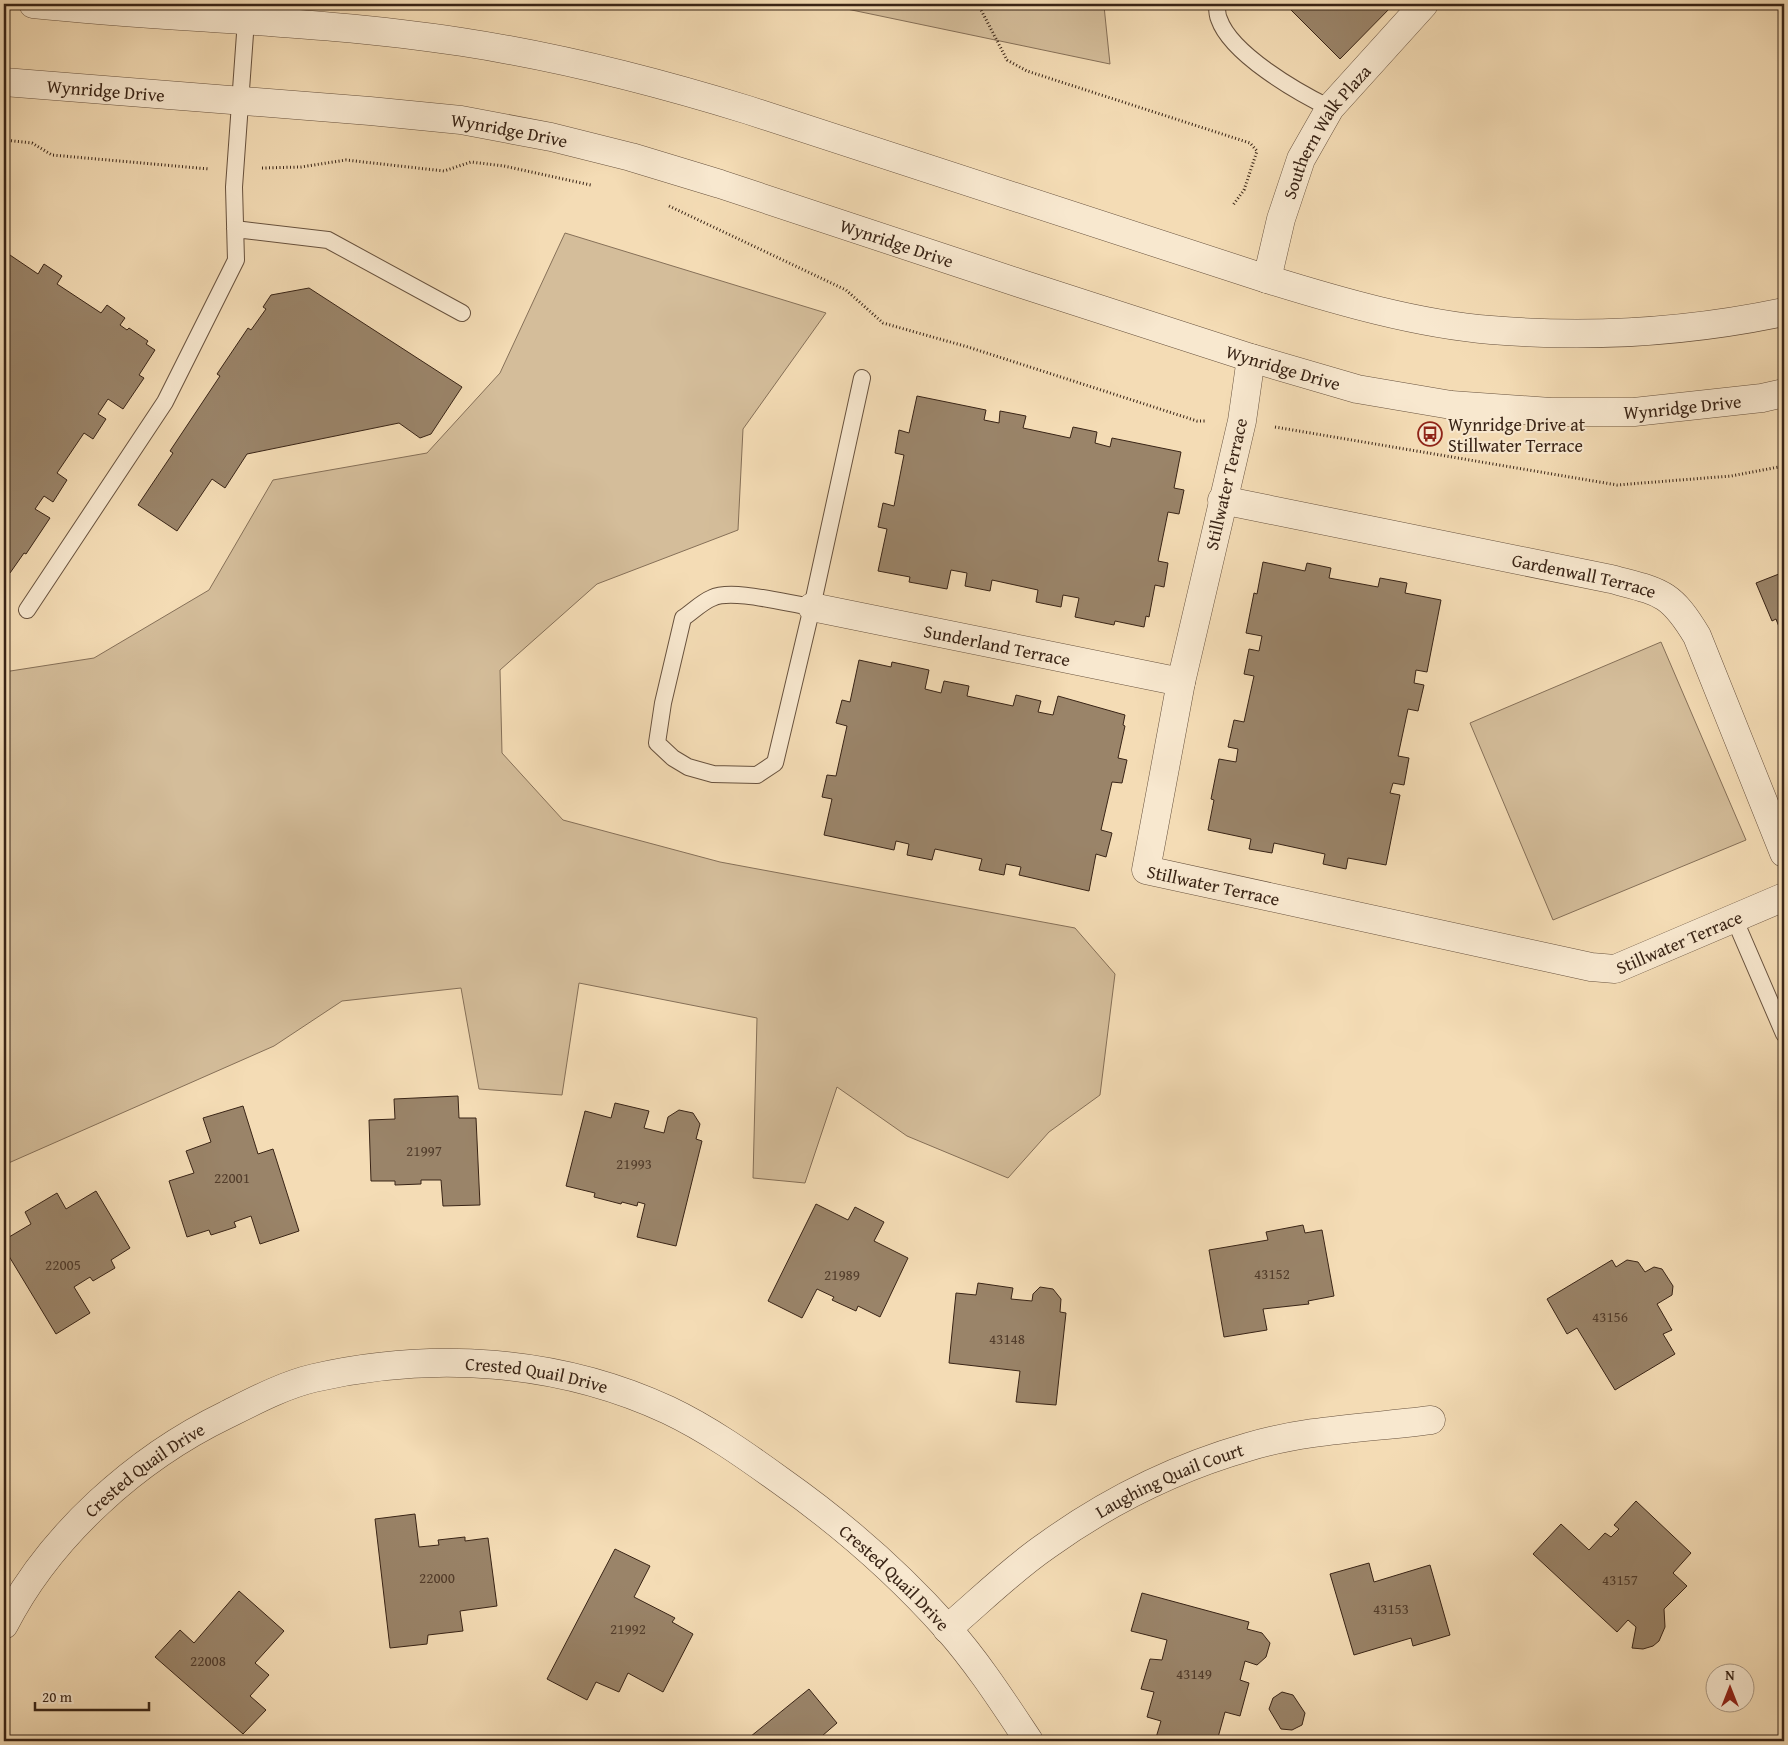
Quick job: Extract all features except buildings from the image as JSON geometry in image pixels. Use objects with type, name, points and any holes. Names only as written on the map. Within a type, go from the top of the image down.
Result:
[{"type":"street","points":[[33,4],[334,26],[462,42],[578,63],[758,113],[1332,299],[1401,315],[1490,330],[1592,333],[1682,328],[1784,312]]},
{"type":"street","name":"Southern Walk Plaza","points":[[1267,279],[1280,219],[1301,159],[1330,108],[1424,4]]},
{"type":"street","name":"Wynridge Drive","points":[[4,82],[239,100],[461,120],[551,137],[631,157],[720,184],[1251,358],[1357,388],[1451,405],[1551,412],[1634,412],[1762,398],[1784,393]]},
{"type":"street","name":"Stillwater Terrace","points":[[1251,358],[1242,421],[1181,682],[1146,870],[1591,967],[1615,970],[1784,897]]},
{"type":"street","name":"Gardenwall Terrace","points":[[1222,500],[1611,579],[1660,592],[1682,610],[1697,636],[1784,853]]},
{"type":"street","name":"Sunderland Terrace","points":[[812,607],[1181,682]]},
{"type":"street","name":"Crested Quail Drive","points":[[4,1625],[42,1565],[88,1513],[133,1472],[197,1429],[261,1398],[312,1378],[382,1366],[453,1361],[524,1367],[594,1382],[669,1410],[731,1445],[827,1514],[883,1562],[947,1629],[985,1676],[1029,1741]]},
{"type":"street","name":"Laughing Quail Court","points":[[947,1629],[1044,1547],[1111,1503],[1176,1472],[1248,1446],[1321,1431],[1431,1420]]},
{"type":"lane","points":[[1217,4],[1218,19],[1232,42],[1292,89],[1330,108]]},
{"type":"lane","points":[[28,610],[165,402],[236,260],[235,169],[246,20]]},
{"type":"lane","points":[[235,229],[328,240],[462,314]]},
{"type":"lane","points":[[812,607],[787,604],[746,595],[713,597],[683,618],[663,703],[658,743],[673,758],[688,767],[713,774],[757,775],[775,763],[812,607],[862,378]]},
{"type":"lane","points":[[1734,918],[1784,1034]]},
{"type":"path","points":[[978,4],[1007,60],[1027,71],[1250,143],[1257,151],[1244,190],[1233,205]]},
{"type":"path","points":[[4,140],[32,142],[52,155],[201,170],[301,167],[346,160],[444,171],[471,162],[504,166],[592,185]]},
{"type":"path","points":[[668,206],[846,290],[883,323],[968,347],[1197,421],[1242,421],[1617,485],[1731,476],[1784,466]]},
{"type":"shaded area","points":[[823,4],[1106,4],[1104,6],[1110,64]]},
{"type":"shaded area","points":[[565,233],[826,313],[743,429],[738,530],[597,584],[500,670],[502,753],[563,820],[720,862],[1075,928],[1115,974],[1100,1095],[1049,1132],[1008,1178],[907,1136],[837,1087],[805,1183],[753,1178],[757,1018],[579,983],[562,1095],[479,1089],[461,988],[342,1001],[274,1046],[4,1165],[4,672],[94,658],[209,590],[273,480],[427,453],[500,373]]},
{"type":"shaded area","points":[[1661,642],[1746,840],[1553,920],[1470,723]]},
{"type":"place","name":"Wynridge Drive at Stillwater Terrace","points":[[1430,434]]}]
